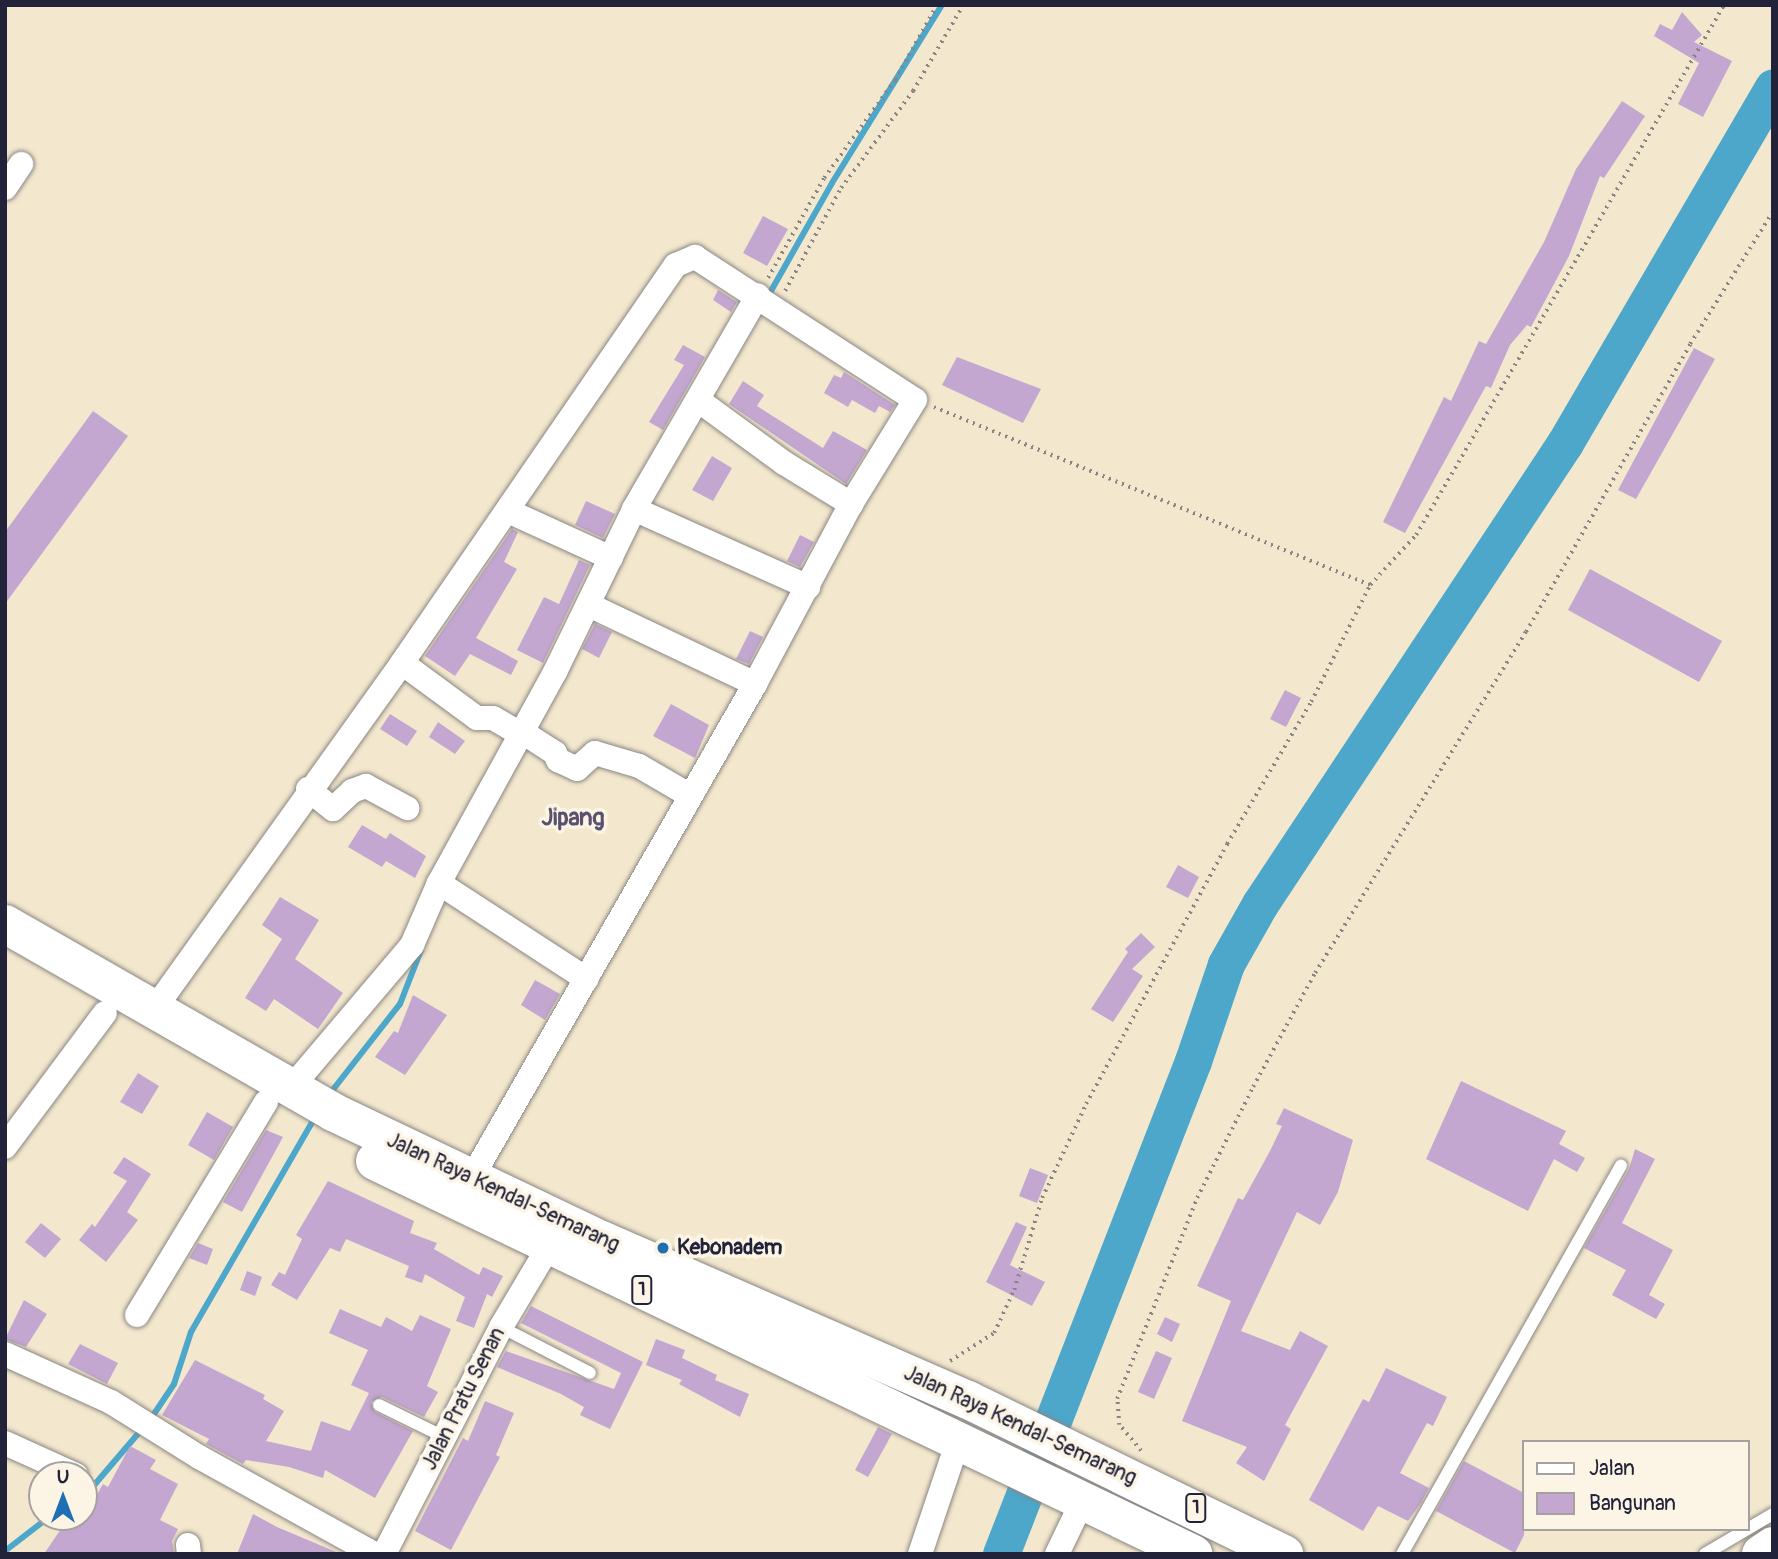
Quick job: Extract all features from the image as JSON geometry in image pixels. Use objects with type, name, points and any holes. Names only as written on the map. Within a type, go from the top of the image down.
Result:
[{"type":"highway","name":"Jalan Raya Kendal-Semarang","points":[[5,924],[153,1011],[303,1109],[549,1246],[960,1442],[1172,1549]]},
{"type":"highway","name":"Jalan Raya Kendal-Semarang","points":[[5,955],[105,1013],[303,1109],[471,1179],[950,1392],[1284,1554]]},
{"type":"highway","points":[[1761,1554],[1773,1546]]},
{"type":"street","points":[[5,188],[21,164]]},
{"type":"street","points":[[153,1011],[308,789],[402,663],[681,259],[695,257],[915,400],[851,503],[755,684],[471,1179]]},
{"type":"street","points":[[137,1315],[303,1109],[402,961],[529,736],[596,608],[611,558],[766,302]]},
{"type":"street","points":[[705,405],[784,463],[851,503]]},
{"type":"street","points":[[508,510],[611,558]]},
{"type":"street","points":[[640,512],[808,587]]},
{"type":"street","points":[[596,608],[755,684]]},
{"type":"street","points":[[402,663],[477,718],[493,718],[529,736],[558,760],[577,769],[595,753],[639,766],[689,795]]},
{"type":"street","points":[[308,789],[333,809],[352,791],[366,786],[407,808]]},
{"type":"street","points":[[446,887],[586,979]]},
{"type":"street","points":[[5,1147],[105,1013]]},
{"type":"street","name":"Jalan Pratu Senan","points":[[384,1554],[501,1326],[549,1246]]},
{"type":"street","points":[[5,1354],[81,1386],[375,1554]]},
{"type":"street","points":[[920,1554],[960,1442]]},
{"type":"street","points":[[5,1443],[45,1461]]},
{"type":"street","points":[[1057,1554],[1076,1499]]},
{"type":"lane","points":[[1402,1554],[1621,1165]]},
{"type":"lane","points":[[501,1326],[590,1373]]},
{"type":"lane","points":[[379,1405],[444,1437]]},
{"type":"lane","points":[[1750,1528],[1773,1514]]},
{"type":"lane","points":[[1705,1554],[1744,1531]]},
{"type":"path","points":[[766,302],[824,178],[895,80],[937,5]]},
{"type":"path","points":[[766,302],[841,188],[913,90],[963,5]]},
{"type":"path","points":[[908,1374],[958,1358],[994,1333],[1014,1290],[1042,1198],[1086,1104],[1227,844],[1311,702],[1370,585],[1416,535],[1724,5]]},
{"type":"path","points":[[1145,1455],[1119,1425],[1116,1399],[1197,1198],[1253,1087],[1315,973],[1525,632],[1690,344],[1773,211]]},
{"type":"path","points":[[915,400],[1084,464],[1370,585]]},
{"type":"building","points":[[1682,12],[1702,35],[1694,42],[1732,61],[1703,117],[1678,104],[1699,63],[1654,36],[1660,24],[1672,30]]},
{"type":"building","points":[[1622,101],[1645,116],[1604,178],[1600,176],[1569,256],[1531,327],[1527,325],[1510,345],[1491,388],[1486,386],[1405,533],[1383,522],[1444,397],[1451,401],[1479,341],[1486,344],[1544,242],[1576,169]]},
{"type":"building","points":[[763,216],[788,229],[767,266],[743,253]]},
{"type":"building","points":[[718,290],[737,302],[731,312],[713,300]]},
{"type":"building","points":[[683,345],[705,357],[663,430],[649,422],[684,365],[674,360]]},
{"type":"building","points":[[1694,348],[1715,359],[1636,499],[1618,490]]},
{"type":"building","points":[[957,357],[1041,389],[1023,423],[942,385]]},
{"type":"building","points":[[844,372],[895,405],[890,412],[879,406],[875,413],[852,400],[848,407],[824,393],[834,375],[841,378]]},
{"type":"building","points":[[743,381],[764,395],[757,406],[823,448],[833,431],[867,450],[846,484],[729,404]]},
{"type":"building","points":[[93,411],[128,436],[5,604],[5,532]]},
{"type":"building","points":[[712,456],[732,468],[713,501],[692,490]]},
{"type":"building","points":[[586,501],[615,514],[603,538],[575,525]]},
{"type":"building","points":[[512,529],[518,532],[504,562],[517,569],[476,638],[518,661],[511,675],[470,654],[455,676],[425,656]]},
{"type":"building","points":[[800,535],[814,542],[800,567],[787,561]]},
{"type":"building","points":[[579,560],[590,565],[543,663],[517,650],[544,597],[559,604]]},
{"type":"building","points":[[1590,569],[1722,641],[1699,682],[1568,610]]},
{"type":"building","points":[[595,624],[612,632],[599,658],[582,649]]},
{"type":"building","points":[[750,631],[763,637],[749,664],[736,659]]},
{"type":"building","points":[[1285,690],[1301,698],[1286,727],[1270,719]]},
{"type":"building","points":[[671,704],[709,725],[695,758],[653,736]]},
{"type":"building","points":[[390,714],[417,731],[407,746],[380,729]]},
{"type":"building","points":[[438,722],[465,741],[455,754],[429,737]]},
{"type":"building","points":[[362,825],[386,839],[390,833],[426,856],[415,878],[386,861],[382,867],[348,847]]},
{"type":"building","points":[[1178,865],[1199,877],[1188,898],[1166,887]]},
{"type":"building","points":[[280,897],[319,920],[295,959],[343,993],[318,1029],[274,999],[266,1011],[245,998],[282,939],[262,925]]},
{"type":"building","points":[[1141,933],[1155,947],[1132,969],[1143,976],[1113,1022],[1091,1009],[1128,952],[1125,949]]},
{"type":"building","points":[[535,980],[560,994],[545,1020],[521,1005]]},
{"type":"building","points":[[413,995],[447,1015],[405,1075],[375,1057],[394,1031],[398,1033]]},
{"type":"building","points":[[138,1073],[159,1086],[142,1114],[120,1102]]},
{"type":"building","points":[[1461,1081],[1566,1131],[1559,1144],[1585,1158],[1577,1172],[1554,1159],[1528,1211],[1426,1159]]},
{"type":"building","points":[[1284,1108],[1353,1140],[1338,1192],[1320,1225],[1297,1212],[1241,1331],[1290,1350],[1300,1331],[1328,1346],[1285,1425],[1291,1429],[1264,1481],[1236,1463],[1247,1447],[1182,1421],[1231,1301],[1197,1286],[1238,1198],[1243,1200],[1270,1151],[1282,1126],[1276,1124]]},
{"type":"building","points":[[207,1112],[233,1127],[214,1160],[188,1145]]},
{"type":"building","points":[[266,1130],[283,1137],[242,1212],[223,1202]]},
{"type":"building","points":[[1635,1149],[1655,1159],[1622,1223],[1673,1250],[1649,1295],[1665,1304],[1656,1319],[1612,1295],[1626,1270],[1584,1248],[1629,1169]]},
{"type":"building","points":[[124,1157],[151,1174],[127,1212],[138,1220],[106,1262],[79,1240],[92,1224],[95,1227],[127,1181],[113,1173]]},
{"type":"building","points":[[1030,1168],[1048,1175],[1037,1203],[1019,1196]]},
{"type":"building","points":[[328,1181],[414,1221],[410,1233],[437,1243],[434,1249],[479,1275],[483,1267],[503,1276],[492,1297],[487,1294],[474,1328],[456,1321],[465,1297],[425,1274],[422,1283],[405,1277],[409,1266],[346,1239],[340,1252],[330,1248],[297,1300],[271,1285],[279,1272],[285,1275],[302,1239],[296,1235]]},
{"type":"building","points":[[1016,1222],[1027,1227],[1010,1265],[1045,1282],[1032,1306],[986,1282]]},
{"type":"building","points":[[41,1223],[61,1239],[45,1258],[25,1242]]},
{"type":"building","points":[[198,1243],[213,1249],[207,1265],[189,1258]]},
{"type":"building","points":[[247,1271],[262,1277],[255,1296],[240,1290]]},
{"type":"building","points":[[24,1300],[47,1314],[26,1347],[5,1339]]},
{"type":"building","points":[[531,1306],[643,1362],[610,1429],[580,1415],[584,1407],[561,1394],[497,1367],[506,1351],[614,1389],[621,1373],[521,1323]]},
{"type":"building","points":[[340,1309],[381,1327],[386,1317],[412,1331],[420,1315],[451,1329],[427,1386],[438,1392],[424,1417],[382,1397],[371,1402],[375,1412],[413,1431],[375,1498],[325,1470],[323,1478],[289,1467],[246,1460],[243,1464],[206,1444],[209,1439],[162,1415],[195,1360],[265,1395],[263,1399],[284,1411],[266,1441],[311,1451],[321,1421],[350,1431],[369,1393],[351,1385],[368,1350],[329,1333]]},
{"type":"building","points":[[1165,1317],[1180,1324],[1172,1342],[1157,1334]]},
{"type":"building","points":[[656,1339],[685,1350],[682,1358],[717,1375],[715,1380],[749,1394],[740,1417],[679,1384],[682,1380],[646,1365]]},
{"type":"building","points":[[80,1344],[118,1363],[107,1384],[68,1364]]},
{"type":"building","points":[[1156,1351],[1172,1358],[1154,1399],[1138,1392]]},
{"type":"building","points":[[1386,1368],[1447,1397],[1433,1426],[1427,1423],[1400,1473],[1429,1488],[1421,1503],[1408,1521],[1378,1506],[1363,1531],[1309,1500],[1363,1399],[1369,1402]]},
{"type":"building","points":[[485,1401],[514,1413],[496,1455],[500,1457],[451,1550],[415,1531],[463,1438],[468,1441]]},
{"type":"building","points":[[878,1427],[892,1434],[868,1477],[855,1470]]},
{"type":"building","points":[[130,1446],[156,1460],[150,1469],[178,1484],[160,1520],[178,1529],[172,1541],[174,1554],[44,1554],[60,1531],[98,1531],[98,1493],[103,1484],[108,1487]]},
{"type":"building","points":[[1464,1461],[1522,1492],[1524,1535],[1515,1553],[1436,1511]]},
{"type":"building","points":[[253,1514],[277,1527],[341,1554],[237,1554]]},
{"type":"waterway","points":[[767,298],[832,183],[942,5]]},
{"type":"waterway","points":[[1001,1554],[1193,1061],[1226,964],[1260,904],[1565,443],[1773,87]]},
{"type":"waterway","points":[[328,1096],[400,1004],[421,950]]},
{"type":"waterway","points":[[150,1420],[174,1384],[191,1332],[315,1117]]},
{"type":"waterway","points":[[98,1481],[143,1428]]},
{"type":"waterway","points":[[5,1551],[31,1531]]},
{"type":"place","name":"Kebonadem","points":[[663,1248]]},
{"type":"district","name":"Jipang","points":[[573,818]]}]
